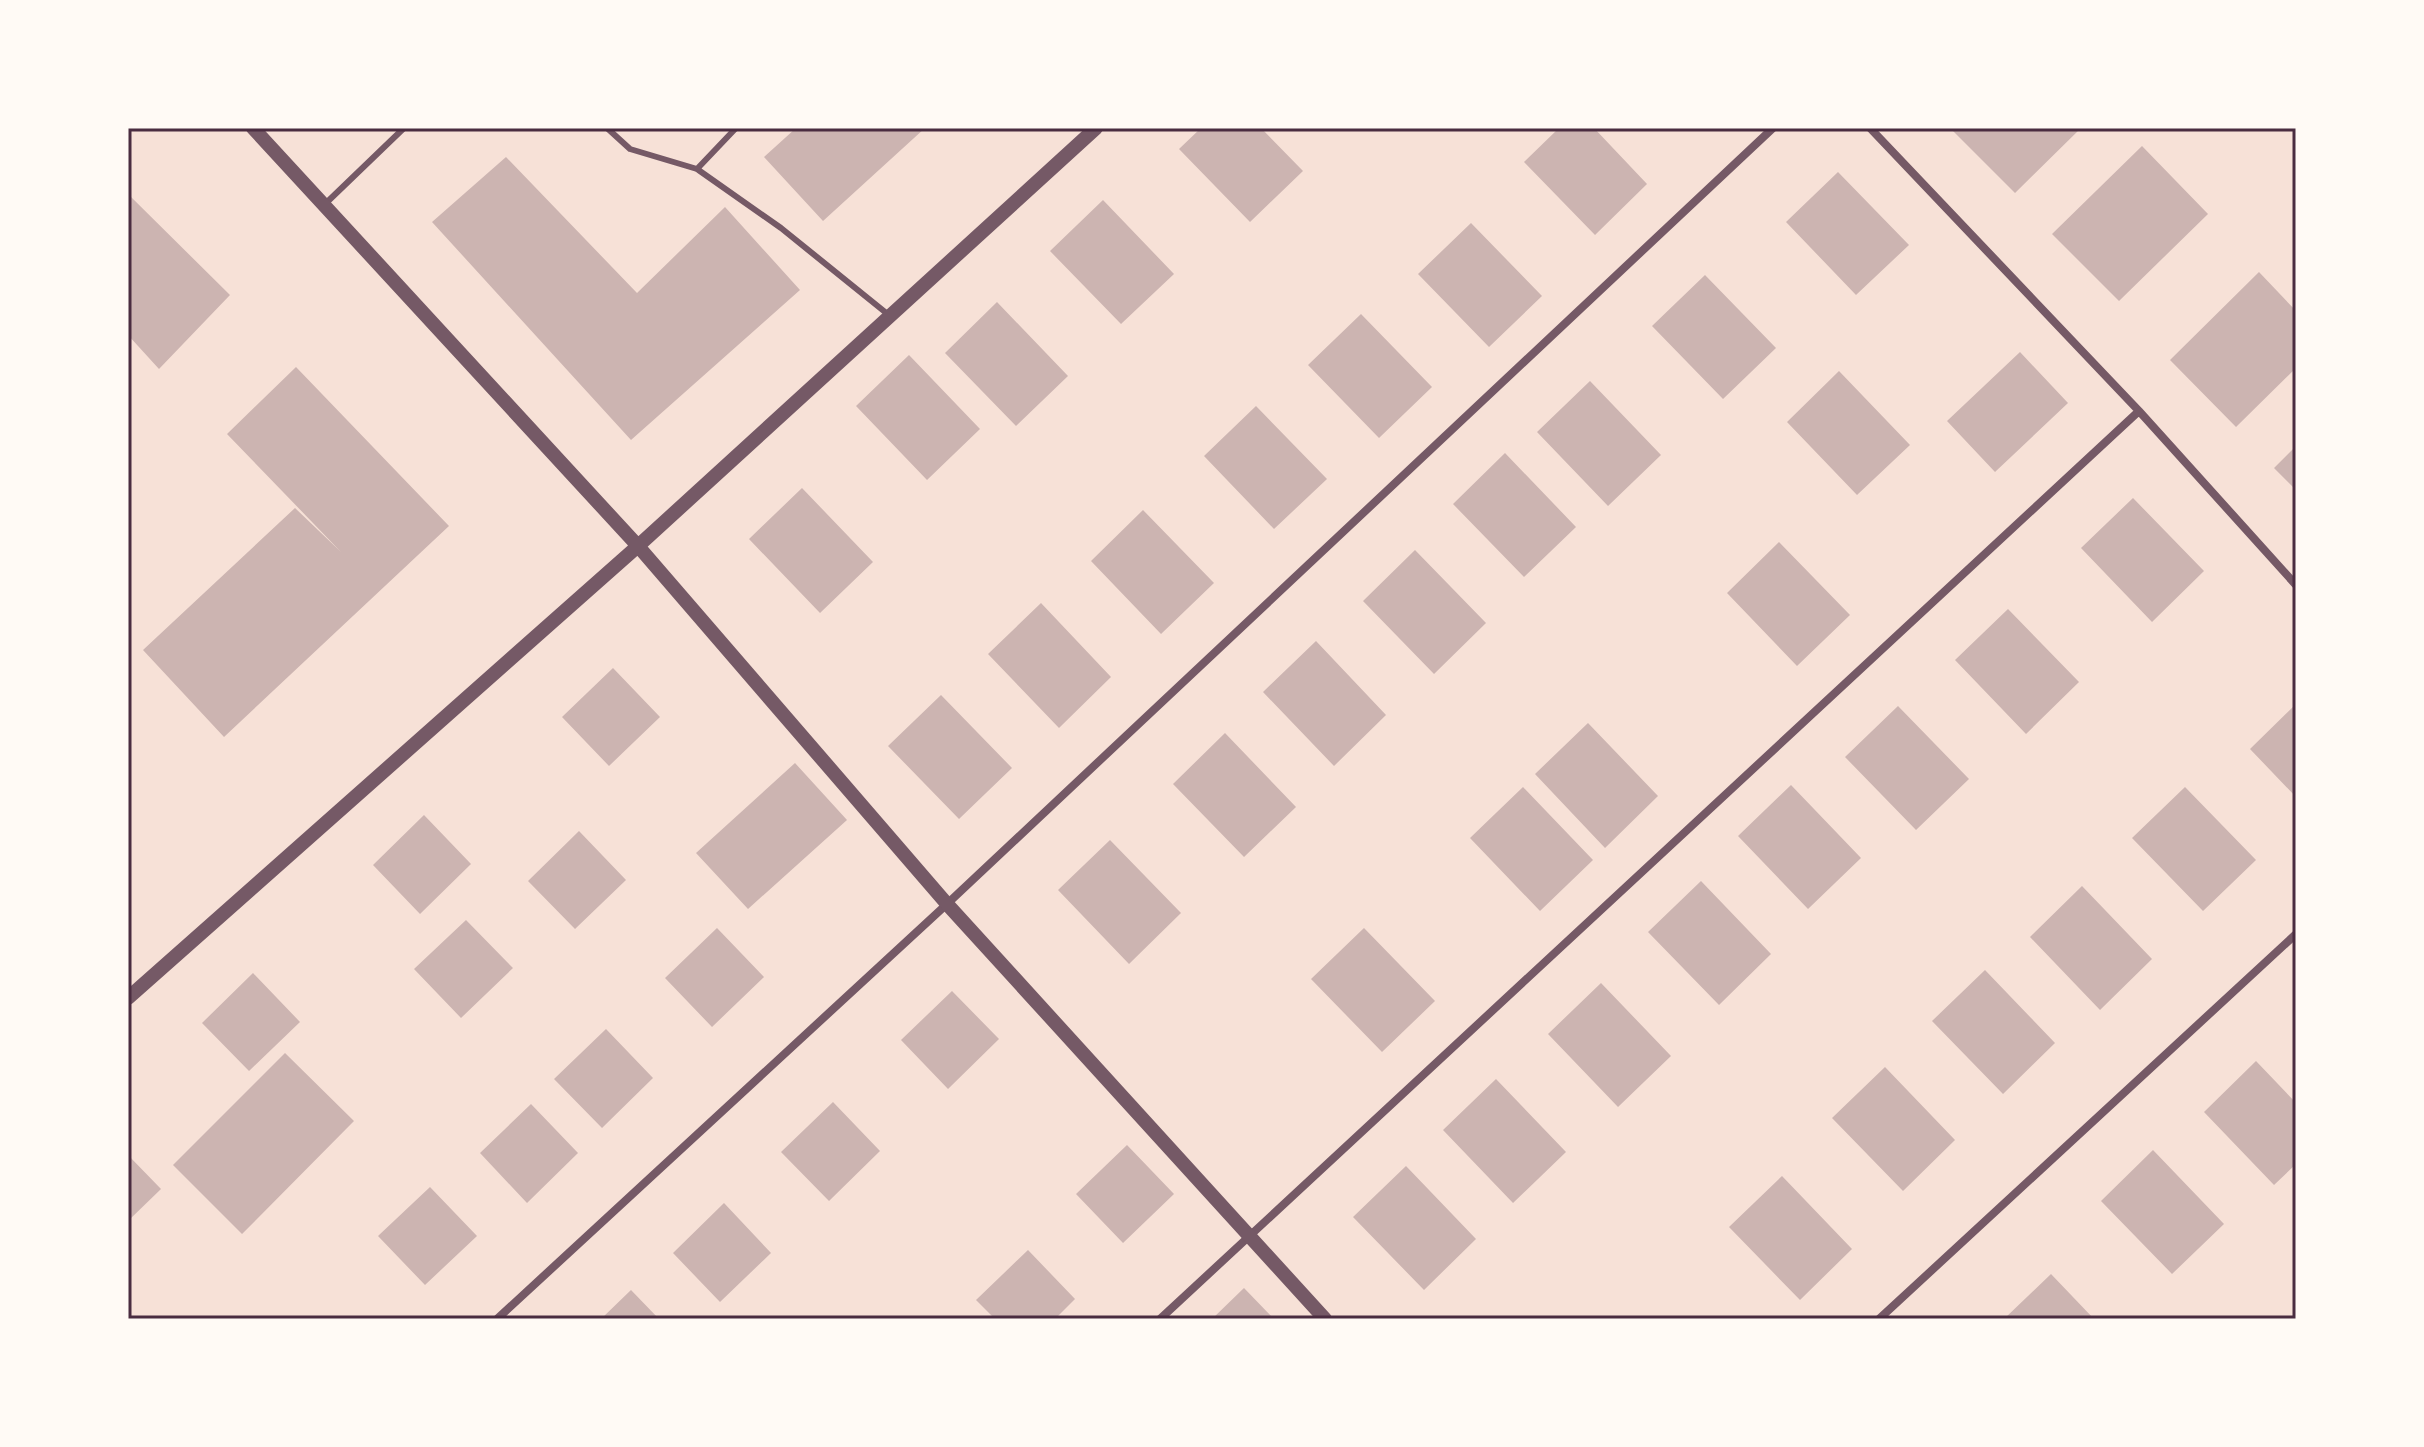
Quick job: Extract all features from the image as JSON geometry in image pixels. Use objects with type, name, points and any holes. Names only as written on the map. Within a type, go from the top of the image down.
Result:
[{"type":"street","points":[[253,128],[638,546],[947,904],[1325,1319]]},
{"type":"street","points":[[128,998],[638,546],[1096,128]]},
{"type":"street","points":[[497,1319],[947,904],[1773,128]]},
{"type":"street","points":[[1870,128],[2139,411],[2296,585]]},
{"type":"street","points":[[1160,1319],[2139,411]]},
{"type":"street","points":[[1879,1319],[2296,934]]},
{"type":"lane","points":[[324,205],[404,128]]},
{"type":"lane","points":[[607,128],[630,149],[697,169],[781,228],[890,316]]},
{"type":"lane","points":[[697,169],[736,128]]},
{"type":"building","points":[[796,128],[925,128],[823,221],[764,157]]},
{"type":"building","points":[[1201,128],[1261,128],[1303,171],[1250,222],[1179,149]]},
{"type":"building","points":[[1559,128],[1594,128],[1647,184],[1595,235],[1524,162]]},
{"type":"building","points":[[1950,128],[2081,128],[2015,193]]},
{"type":"building","points":[[2142,146],[2208,214],[2119,301],[2052,234]]},
{"type":"building","points":[[506,157],[637,293],[725,207],[800,290],[631,440],[432,222]]},
{"type":"building","points":[[1838,172],[1909,245],[1856,295],[1786,222]]},
{"type":"building","points":[[128,194],[230,295],[159,369],[128,335]]},
{"type":"building","points":[[1103,200],[1174,274],[1121,324],[1050,251]]},
{"type":"building","points":[[1471,223],[1542,296],[1489,347],[1418,274]]},
{"type":"building","points":[[2259,272],[2296,311],[2296,368],[2236,427],[2170,360]]},
{"type":"building","points":[[1705,275],[1776,348],[1723,399],[1652,326]]},
{"type":"building","points":[[997,302],[1068,376],[1016,426],[945,353]]},
{"type":"building","points":[[1361,314],[1432,387],[1379,438],[1308,365]]},
{"type":"building","points":[[2020,352],[2068,403],[1995,472],[1947,421]]},
{"type":"building","points":[[909,355],[980,429],[927,480],[856,406]]},
{"type":"building","points":[[296,367],[449,526],[224,737],[143,650],[295,508],[341,552],[227,434]]},
{"type":"building","points":[[1839,371],[1910,445],[1857,495],[1787,422]]},
{"type":"building","points":[[1590,381],[1661,455],[1608,506],[1537,432]]},
{"type":"building","points":[[1256,406],[1327,479],[1274,529],[1204,456]]},
{"type":"building","points":[[2296,446],[2296,490],[2274,468]]},
{"type":"building","points":[[1505,453],[1576,527],[1524,577],[1453,504]]},
{"type":"building","points":[[802,488],[873,562],[820,613],[749,539]]},
{"type":"building","points":[[2133,498],[2204,571],[2152,622],[2081,548]]},
{"type":"building","points":[[1143,510],[1214,583],[1161,634],[1091,561]]},
{"type":"building","points":[[1779,542],[1850,615],[1797,666],[1727,593]]},
{"type":"building","points":[[1415,550],[1486,623],[1434,674],[1363,601]]},
{"type":"building","points":[[1041,603],[1111,677],[1059,728],[988,654]]},
{"type":"building","points":[[2008,609],[2079,682],[2026,734],[1955,660]]},
{"type":"building","points":[[1316,641],[1386,715],[1334,766],[1263,692]]},
{"type":"building","points":[[613,668],[660,717],[609,766],[562,717]]},
{"type":"building","points":[[941,695],[1012,768],[959,819],[888,746]]},
{"type":"building","points":[[2296,704],[2296,797],[2250,749]]},
{"type":"building","points":[[1898,706],[1969,779],[1916,830],[1845,757]]},
{"type":"building","points":[[1588,723],[1658,796],[1605,848],[1535,774]]},
{"type":"building","points":[[1225,733],[1296,807],[1244,857],[1173,784]]},
{"type":"building","points":[[795,763],[847,820],[748,909],[696,853]]},
{"type":"building","points":[[1791,785],[1861,858],[1808,909],[1738,836]]},
{"type":"building","points":[[1523,787],[1593,860],[1540,911],[1470,838]]},
{"type":"building","points":[[2185,787],[2256,860],[2203,911],[2132,838]]},
{"type":"building","points":[[424,815],[471,864],[420,914],[373,865]]},
{"type":"building","points":[[579,831],[626,880],[575,929],[528,881]]},
{"type":"building","points":[[1110,840],[1181,913],[1129,964],[1058,890]]},
{"type":"building","points":[[1701,881],[1771,954],[1719,1005],[1648,932]]},
{"type":"building","points":[[2082,886],[2152,959],[2100,1010],[2030,937]]},
{"type":"building","points":[[466,920],[513,968],[461,1018],[414,969]]},
{"type":"building","points":[[717,928],[764,977],[712,1027],[665,978]]},
{"type":"building","points":[[1364,928],[1435,1001],[1382,1052],[1311,979]]},
{"type":"building","points":[[1985,970],[2055,1043],[2003,1094],[1932,1021]]},
{"type":"building","points":[[253,973],[300,1022],[249,1071],[202,1023]]},
{"type":"building","points":[[1601,983],[1671,1056],[1618,1107],[1548,1034]]},
{"type":"building","points":[[952,991],[999,1039],[948,1089],[901,1040]]},
{"type":"building","points":[[606,1029],[653,1078],[602,1128],[554,1079]]},
{"type":"building","points":[[285,1053],[354,1121],[242,1234],[173,1165]]},
{"type":"building","points":[[2256,1061],[2296,1103],[2296,1164],[2274,1185],[2204,1112]]},
{"type":"building","points":[[1885,1067],[1955,1140],[1903,1191],[1832,1118]]},
{"type":"building","points":[[1496,1079],[1566,1152],[1513,1203],[1443,1130]]},
{"type":"building","points":[[833,1102],[880,1151],[829,1201],[781,1152]]},
{"type":"building","points":[[531,1104],[578,1153],[527,1203],[480,1153]]},
{"type":"building","points":[[1127,1145],[1174,1194],[1123,1243],[1076,1194]]},
{"type":"building","points":[[2153,1150],[2224,1224],[2172,1274],[2101,1201]]},
{"type":"building","points":[[128,1155],[161,1189],[128,1221]]},
{"type":"building","points":[[1406,1166],[1476,1239],[1424,1290],[1353,1217]]},
{"type":"building","points":[[1782,1176],[1852,1249],[1800,1300],[1729,1227]]},
{"type":"building","points":[[430,1187],[477,1236],[425,1285],[378,1236]]},
{"type":"building","points":[[724,1203],[771,1253],[720,1302],[673,1253]]},
{"type":"building","points":[[1028,1250],[1075,1299],[1055,1319],[995,1319],[976,1300]]},
{"type":"building","points":[[2051,1274],[2094,1319],[2004,1319]]},
{"type":"building","points":[[1244,1288],[1274,1319],[1212,1319]]},
{"type":"building","points":[[631,1290],[659,1319],[601,1319]]}]
